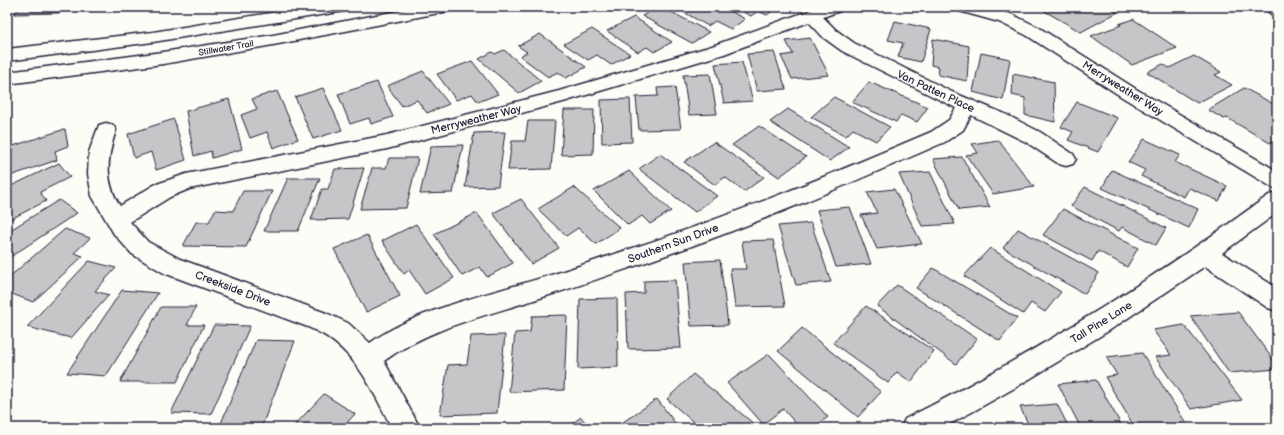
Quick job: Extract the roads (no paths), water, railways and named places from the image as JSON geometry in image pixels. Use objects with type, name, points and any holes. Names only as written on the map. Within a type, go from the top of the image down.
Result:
[{"type":"street","name":"Stillwater Trail","points":[[7,55],[153,37],[339,7]]},
{"type":"street","name":"Stillwater Trail","points":[[7,78],[163,58],[281,38],[444,7]]},
{"type":"street","name":"Merryweather Way","points":[[117,219],[162,191],[186,182],[387,142],[563,96],[711,52],[834,7]]},
{"type":"street","name":"Merryweather Way","points":[[964,7],[1005,18],[1032,31],[1129,93],[1277,181]]},
{"type":"street","points":[[1272,7],[1277,10]]},
{"type":"street","name":"Van Patten Place","points":[[811,15],[830,34],[848,47],[945,96],[998,119],[1033,137],[1066,160]]},
{"type":"street","name":"Southern Sun Drive","points":[[367,359],[393,340],[454,314],[538,289],[673,244],[782,203],[856,172],[938,137],[956,125],[967,106]]},
{"type":"street","name":"Creekside Drive","points":[[106,130],[99,152],[98,174],[103,196],[122,228],[140,248],[172,266],[317,320],[339,331],[359,348],[367,359],[406,428]]},
{"type":"street","name":"Tall Pine Lane","points":[[915,428],[1041,360],[1132,303],[1277,201]]},
{"type":"street","points":[[1204,253],[1277,300]]}]
